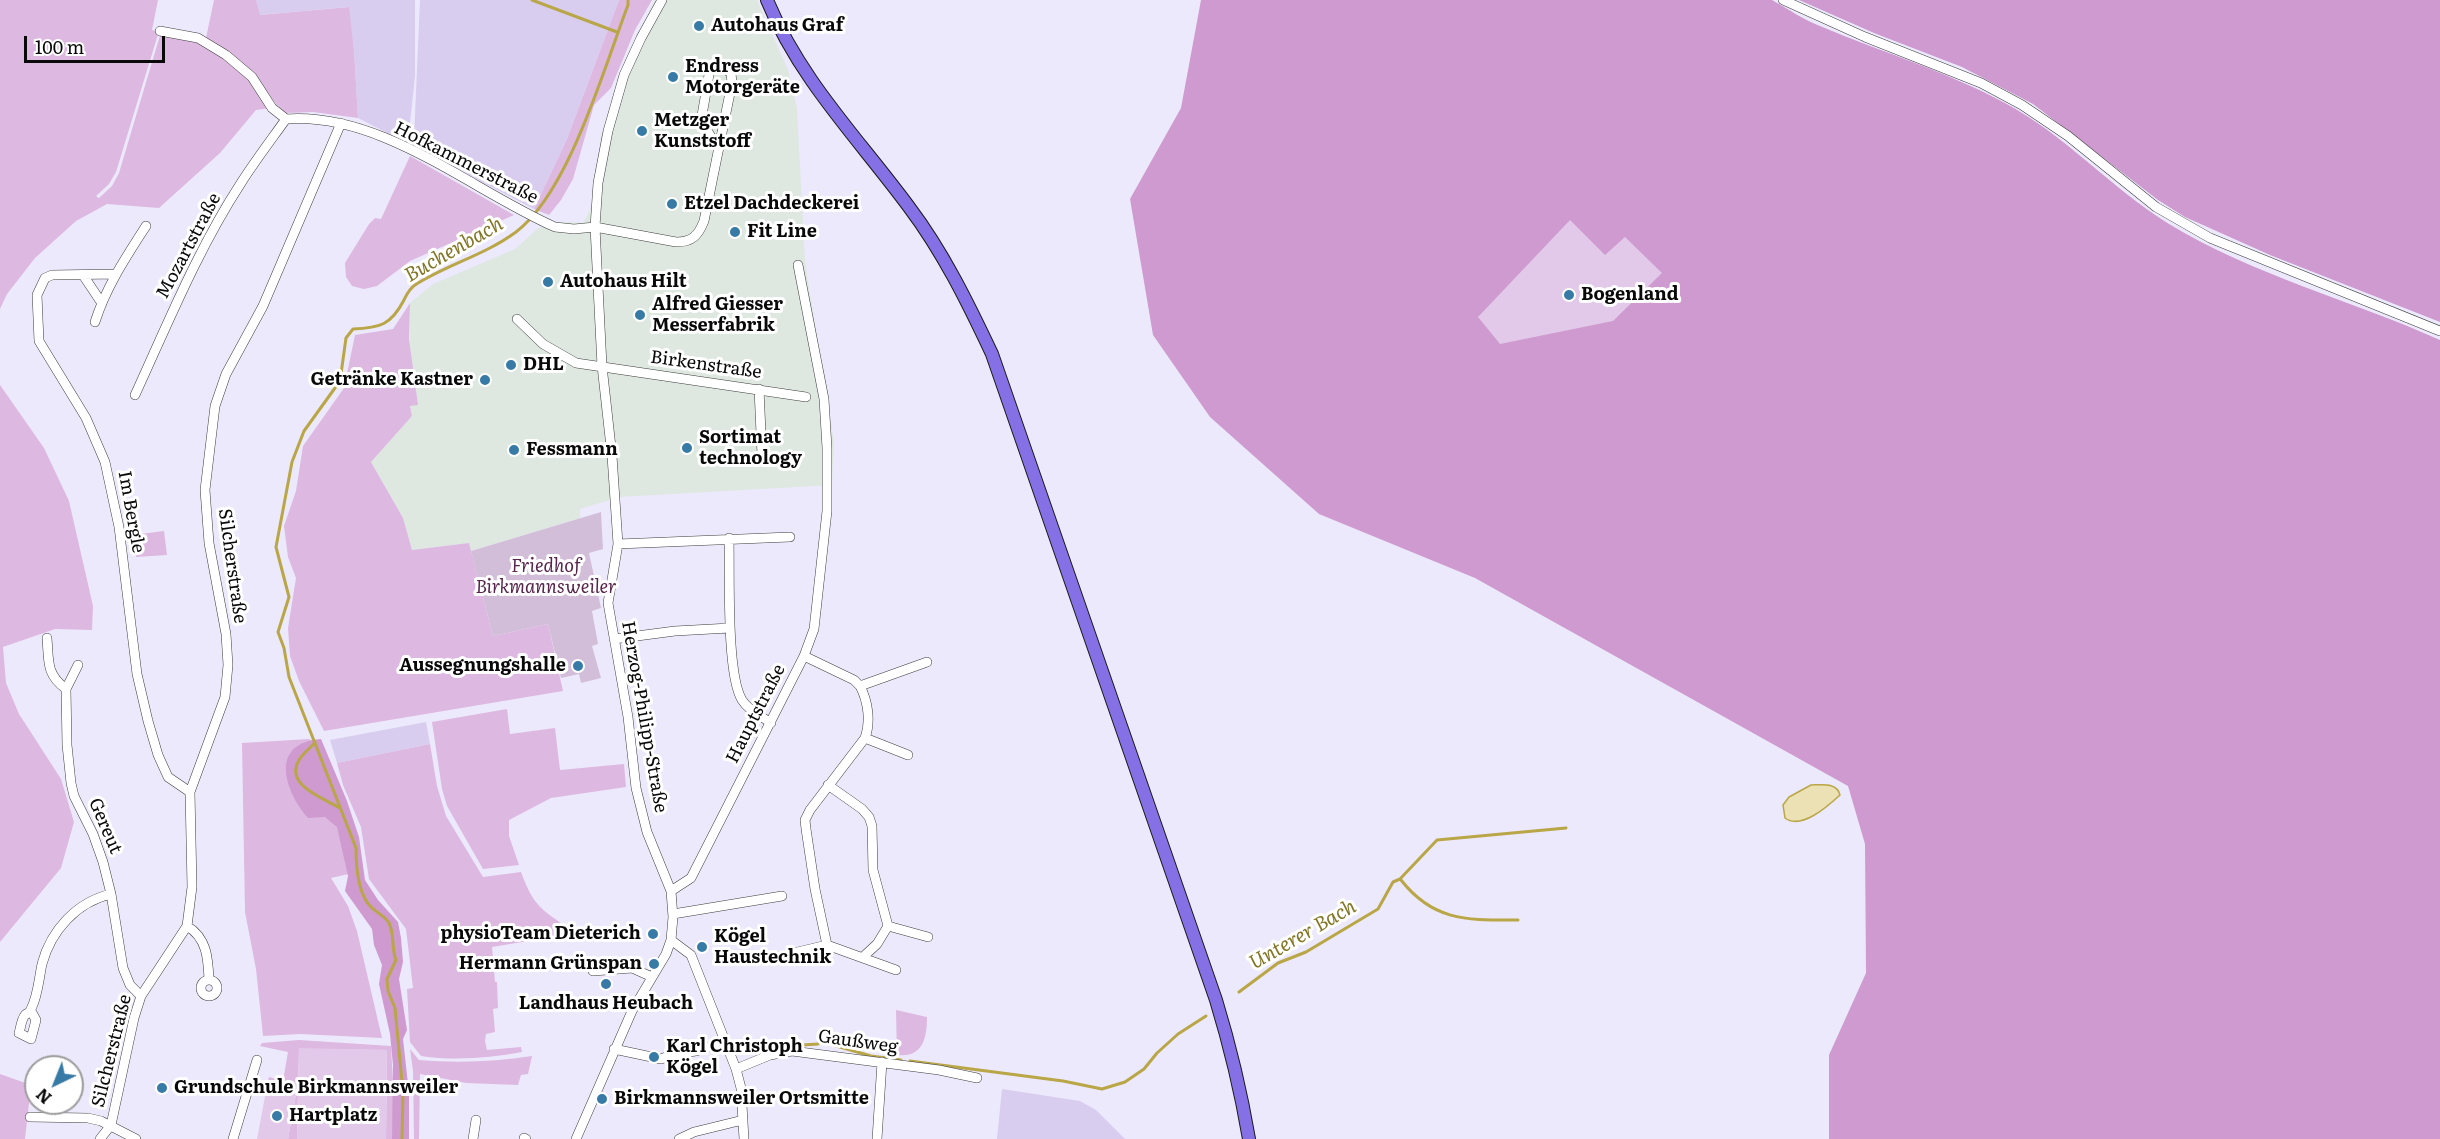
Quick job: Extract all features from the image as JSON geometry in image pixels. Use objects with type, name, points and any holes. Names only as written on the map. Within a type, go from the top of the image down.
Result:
[{"type":"main road","points":[[766,0],[797,62],[910,207],[934,243],[957,281],[992,354],[1216,1000],[1232,1055],[1249,1139]]},
{"type":"street","name":"Herzog-Philipp-Straße","points":[[662,0],[624,75],[608,131],[598,183],[595,227],[602,366],[612,456],[618,544],[608,603],[628,717],[636,788],[647,832],[671,891]]},
{"type":"street","points":[[1783,0],[1865,37],[1981,83],[2022,105],[2068,136],[2156,207],[2210,238],[2440,331]]},
{"type":"street","points":[[160,31],[198,38],[226,55],[252,78],[272,108],[286,119]]},
{"type":"street","name":"Hofkammerstraße","points":[[286,119],[312,118],[341,123],[370,132],[446,167],[555,227],[573,230],[595,227],[676,242],[687,242],[694,238],[700,232],[704,221],[732,83],[731,73],[721,67],[710,69],[701,121],[718,148]]},
{"type":"street","name":"Mozartstraße","points":[[135,395],[194,266],[241,183],[286,119]]},
{"type":"street","name":"Silcherstraße","points":[[111,1125],[134,1018],[141,996],[187,926],[192,887],[190,792],[225,697],[228,665],[226,634],[209,543],[206,490],[215,406],[226,374],[263,306],[341,123]]},
{"type":"street","points":[[95,322],[101,302],[115,274],[146,226]]},
{"type":"street","name":"Hauptstraße","points":[[671,891],[692,878],[804,656],[814,629],[826,511],[827,448],[824,399],[798,265]]},
{"type":"street","name":"Im Bergle","points":[[115,274],[45,278],[37,295],[39,341],[86,418],[105,462],[119,527],[142,699],[158,755],[168,777],[190,792]]},
{"type":"street","points":[[83,275],[101,302]]},
{"type":"street","points":[[517,320],[543,344],[565,358],[576,363],[602,366]]},
{"type":"street","name":"Birkenstraße","points":[[602,366],[806,397]]},
{"type":"street","points":[[759,389],[762,455]]},
{"type":"street","points":[[618,544],[790,537]]},
{"type":"street","points":[[729,538],[730,628],[736,682],[741,699],[748,707],[771,723]]},
{"type":"street","points":[[614,639],[675,631],[730,628]]},
{"type":"street","points":[[47,638],[49,670],[53,679],[66,689]]},
{"type":"street","points":[[804,656],[854,680],[860,686],[865,696],[869,728],[865,738],[828,785],[805,820],[815,889],[827,945]]},
{"type":"street","points":[[860,686],[927,662]]},
{"type":"street","name":"Gereut","points":[[78,664],[66,689],[67,745],[74,796],[93,834],[111,894],[123,968],[129,985],[141,996]]},
{"type":"street","points":[[865,738],[908,755]]},
{"type":"street","points":[[828,785],[862,809],[869,817],[872,826],[873,870],[888,926],[877,944],[863,957]]},
{"type":"street","points":[[576,1139],[632,1011],[666,954],[671,940],[673,915],[671,891]]},
{"type":"street","points":[[31,1011],[43,960],[55,935],[84,903],[111,894]]},
{"type":"street","points":[[673,915],[782,896]]},
{"type":"street","points":[[187,926],[197,932],[203,944],[207,955],[209,979]]},
{"type":"street","points":[[888,926],[928,937]]},
{"type":"street","points":[[671,940],[691,955],[736,1069],[741,1088],[744,1139]]},
{"type":"street","points":[[764,960],[827,945],[896,970]]},
{"type":"street","points":[[592,971],[632,968],[652,977]]},
{"type":"street","points":[[614,1049],[661,1059],[725,1042]]},
{"type":"street","name":"Gaußweg","points":[[736,1069],[770,1055],[792,1050],[977,1078]]},
{"type":"street","points":[[234,1139],[257,1060]]},
{"type":"street","points":[[877,1139],[882,1062]]},
{"type":"street","points":[[30,1117],[88,1118],[111,1125],[136,1139]]},
{"type":"street","points":[[472,1139],[476,1120]]},
{"type":"street","points":[[679,1139],[694,1132],[743,1120]]},
{"type":"street","points":[[100,1139],[111,1125]]},
{"type":"shaded area","points":[[0,0],[158,0],[152,30],[159,31],[116,172],[109,184],[96,196],[99,198],[112,186],[119,173],[161,32],[186,36],[235,62],[272,108],[256,110],[220,153],[159,208],[107,204],[76,221],[35,258],[7,294],[0,309]]},
{"type":"shaded area","points":[[214,0],[256,0],[260,15],[349,7],[358,118],[313,112],[285,113],[257,78],[206,38]]},
{"type":"shaded area","points":[[256,0],[415,0],[415,76],[409,133],[403,141],[358,118],[354,50],[348,7],[259,15]]},
{"type":"shaded area","points":[[420,0],[619,0],[567,139],[534,209],[418,149],[414,138]]},
{"type":"shaded area","points":[[619,0],[652,0],[635,30],[611,88],[594,105],[573,179],[549,215],[534,209],[567,139]]},
{"type":"shaded area","points":[[655,0],[757,0],[788,70],[797,108],[805,262],[834,442],[832,485],[620,497],[580,509],[580,518],[471,551],[469,543],[412,550],[403,518],[371,462],[412,416],[410,406],[410,303],[433,284],[515,249],[538,228],[564,222],[583,223],[593,204],[601,136],[622,70]]},
{"type":"shaded area","points":[[1201,0],[1772,0],[1814,24],[1937,71],[2005,103],[2048,130],[2148,210],[2201,242],[2268,273],[2440,340],[2440,1139],[1829,1139],[1829,1055],[1866,973],[1865,844],[1848,786],[1475,578],[1319,514],[1210,417],[1153,335],[1130,199],[1181,108]]},
{"type":"shaded area","points":[[1799,0],[2440,0],[2440,322],[2270,255],[2185,217],[2158,200],[2033,104],[1962,67],[1874,33]]},
{"type":"shaded area","points":[[410,156],[514,215],[410,261],[377,286],[364,289],[352,286],[346,277],[345,263],[369,224],[375,218],[381,219]]},
{"type":"shaded area","name":"Bogenland","points":[[1570,220],[1605,255],[1625,237],[1662,273],[1613,321],[1500,344],[1478,317]]},
{"type":"shaded area","points":[[410,303],[409,339],[418,405],[410,406],[412,416],[371,462],[403,518],[412,550],[469,543],[493,636],[548,624],[563,691],[324,731],[299,681],[290,656],[288,628],[296,578],[288,557],[284,526],[296,491],[303,446],[344,388],[355,335],[393,329]]},
{"type":"shaded area","points":[[0,385],[44,448],[69,501],[93,606],[92,630],[55,629],[3,647],[6,683],[19,714],[61,779],[74,822],[61,868],[0,942]]},
{"type":"shaded area","points":[[164,531],[167,555],[136,557],[133,535]]},
{"type":"shaded area","points":[[507,709],[510,734],[555,728],[560,770],[624,764],[626,787],[551,798],[509,820],[509,836],[519,865],[483,869],[447,806],[442,789],[432,722]]},
{"type":"shaded area","points":[[426,722],[430,744],[337,763],[330,740]]},
{"type":"shaded area","points":[[309,739],[315,742],[353,873],[331,878],[348,906],[357,931],[382,1038],[300,1034],[263,1036],[256,969],[245,912],[242,743]]},
{"type":"shaded area","points":[[321,739],[347,801],[359,837],[365,880],[378,900],[398,922],[403,962],[399,979],[407,1030],[403,1039],[409,1093],[409,1139],[392,1139],[393,1065],[390,1034],[379,984],[382,965],[374,945],[372,929],[345,891],[348,876],[337,827],[325,817],[308,818],[288,782],[286,770],[288,758],[294,749],[305,742]]},
{"type":"shaded area","points":[[430,744],[437,786],[446,816],[483,877],[521,872],[530,893],[540,906],[571,930],[571,934],[492,947],[498,1008],[493,1009],[495,1032],[486,1034],[487,1050],[521,1047],[522,1052],[472,1058],[434,1058],[421,1056],[410,1042],[407,989],[413,988],[406,929],[369,879],[361,827],[343,785],[337,763]]},
{"type":"shaded area","points":[[1811,785],[1832,786],[1840,795],[1814,816],[1799,821],[1785,818],[1783,805],[1789,797]]},
{"type":"shaded area","points":[[896,1010],[927,1017],[922,1045],[913,1053],[897,1055]]},
{"type":"shaded area","points":[[299,1040],[391,1046],[394,1101],[392,1139],[386,1139],[387,1050],[299,1049],[297,1139],[288,1139],[296,1094],[267,1086],[269,1077],[283,1081],[288,1052],[260,1046],[262,1043]]},
{"type":"shaded area","points":[[299,1048],[387,1050],[386,1139],[297,1139]]},
{"type":"shaded area","points":[[410,1049],[419,1060],[433,1061],[490,1061],[532,1056],[528,1074],[521,1075],[518,1085],[466,1083],[420,1074],[419,1139],[414,1139],[413,1071]]},
{"type":"shaded area","points":[[0,1074],[24,1083],[24,1115],[28,1115],[25,1139],[0,1139]]},
{"type":"shaded area","name":"Hartplatz","points":[[267,1086],[296,1094],[288,1139],[257,1139]]},
{"type":"shaded area","points":[[1002,1089],[1080,1101],[1096,1110],[1125,1139],[997,1139]]},
{"type":"green space","name":"Friedhof Birkmannsweiler","points":[[601,512],[603,549],[589,553],[601,608],[592,611],[598,644],[592,646],[601,678],[581,683],[579,674],[561,678],[548,624],[493,636],[471,551]]},
{"type":"waterway","points":[[532,0],[617,32]]},
{"type":"waterway","name":"Buchenbach","points":[[402,1139],[403,1092],[395,1008],[388,991],[387,979],[396,960],[391,928],[385,918],[371,907],[363,895],[357,871],[356,848],[289,677],[284,648],[278,632],[289,597],[276,547],[292,462],[304,431],[340,381],[346,338],[353,329],[371,328],[384,324],[394,315],[415,285],[504,240],[516,232],[535,213],[552,189],[583,127],[628,0]]},
{"type":"waterway","name":"Buchenbach","points":[[315,742],[299,760],[296,769],[297,777],[308,790],[340,808]]},
{"type":"waterway","name":"Unterer Bach","points":[[1239,992],[1278,963],[1306,952],[1378,909],[1393,882],[1400,879],[1437,840],[1566,828]]},
{"type":"waterway","points":[[1401,880],[1426,904],[1453,916],[1483,920],[1518,920]]},
{"type":"waterway","name":"Unterer Bach","points":[[910,1061],[1063,1081],[1102,1089],[1125,1082],[1144,1069],[1157,1053],[1178,1034],[1206,1016]]},
{"type":"waterway","name":"Unterer Bach","points":[[772,1047],[818,1044]]},
{"type":"waterway","name":"Unterer Bach","points":[[833,1045],[871,1056],[901,1060]]},
{"type":"place","name":"Autohaus Graf","points":[[699,26]]},
{"type":"place","name":"Endress Motorgeräte","points":[[673,77]]},
{"type":"place","name":"Metzger Kunststoff","points":[[642,131]]},
{"type":"place","name":"Etzel Dachdeckerei","points":[[672,204]]},
{"type":"place","name":"Fit Line","points":[[735,232]]},
{"type":"place","name":"Autohaus Hilt","points":[[548,282]]},
{"type":"place","name":"Bogenland","points":[[1569,295]]},
{"type":"place","name":"Alfred Giesser Messerfabrik","points":[[640,315]]},
{"type":"place","name":"DHL","points":[[511,365]]},
{"type":"place","name":"Getränke Kastner","points":[[485,380]]},
{"type":"place","name":"Sortimat technology","points":[[687,448]]},
{"type":"place","name":"Fessmann","points":[[514,450]]},
{"type":"place","name":"Aussegnungshalle","points":[[578,666]]},
{"type":"place","name":"physioTeam Dieterich","points":[[653,934]]},
{"type":"place","name":"Kögel Haustechnik","points":[[702,947]]},
{"type":"place","name":"Hermann Grünspan","points":[[654,964]]},
{"type":"place","name":"Landhaus Heubach","points":[[606,984]]},
{"type":"place","name":"Karl Christoph Kögel","points":[[654,1057]]},
{"type":"place","name":"Grundschule Birkmannsweiler","points":[[162,1088]]},
{"type":"place","name":"Birkmannsweiler Ortsmitte","points":[[602,1099]]},
{"type":"place","name":"Hartplatz","points":[[277,1116]]}]
